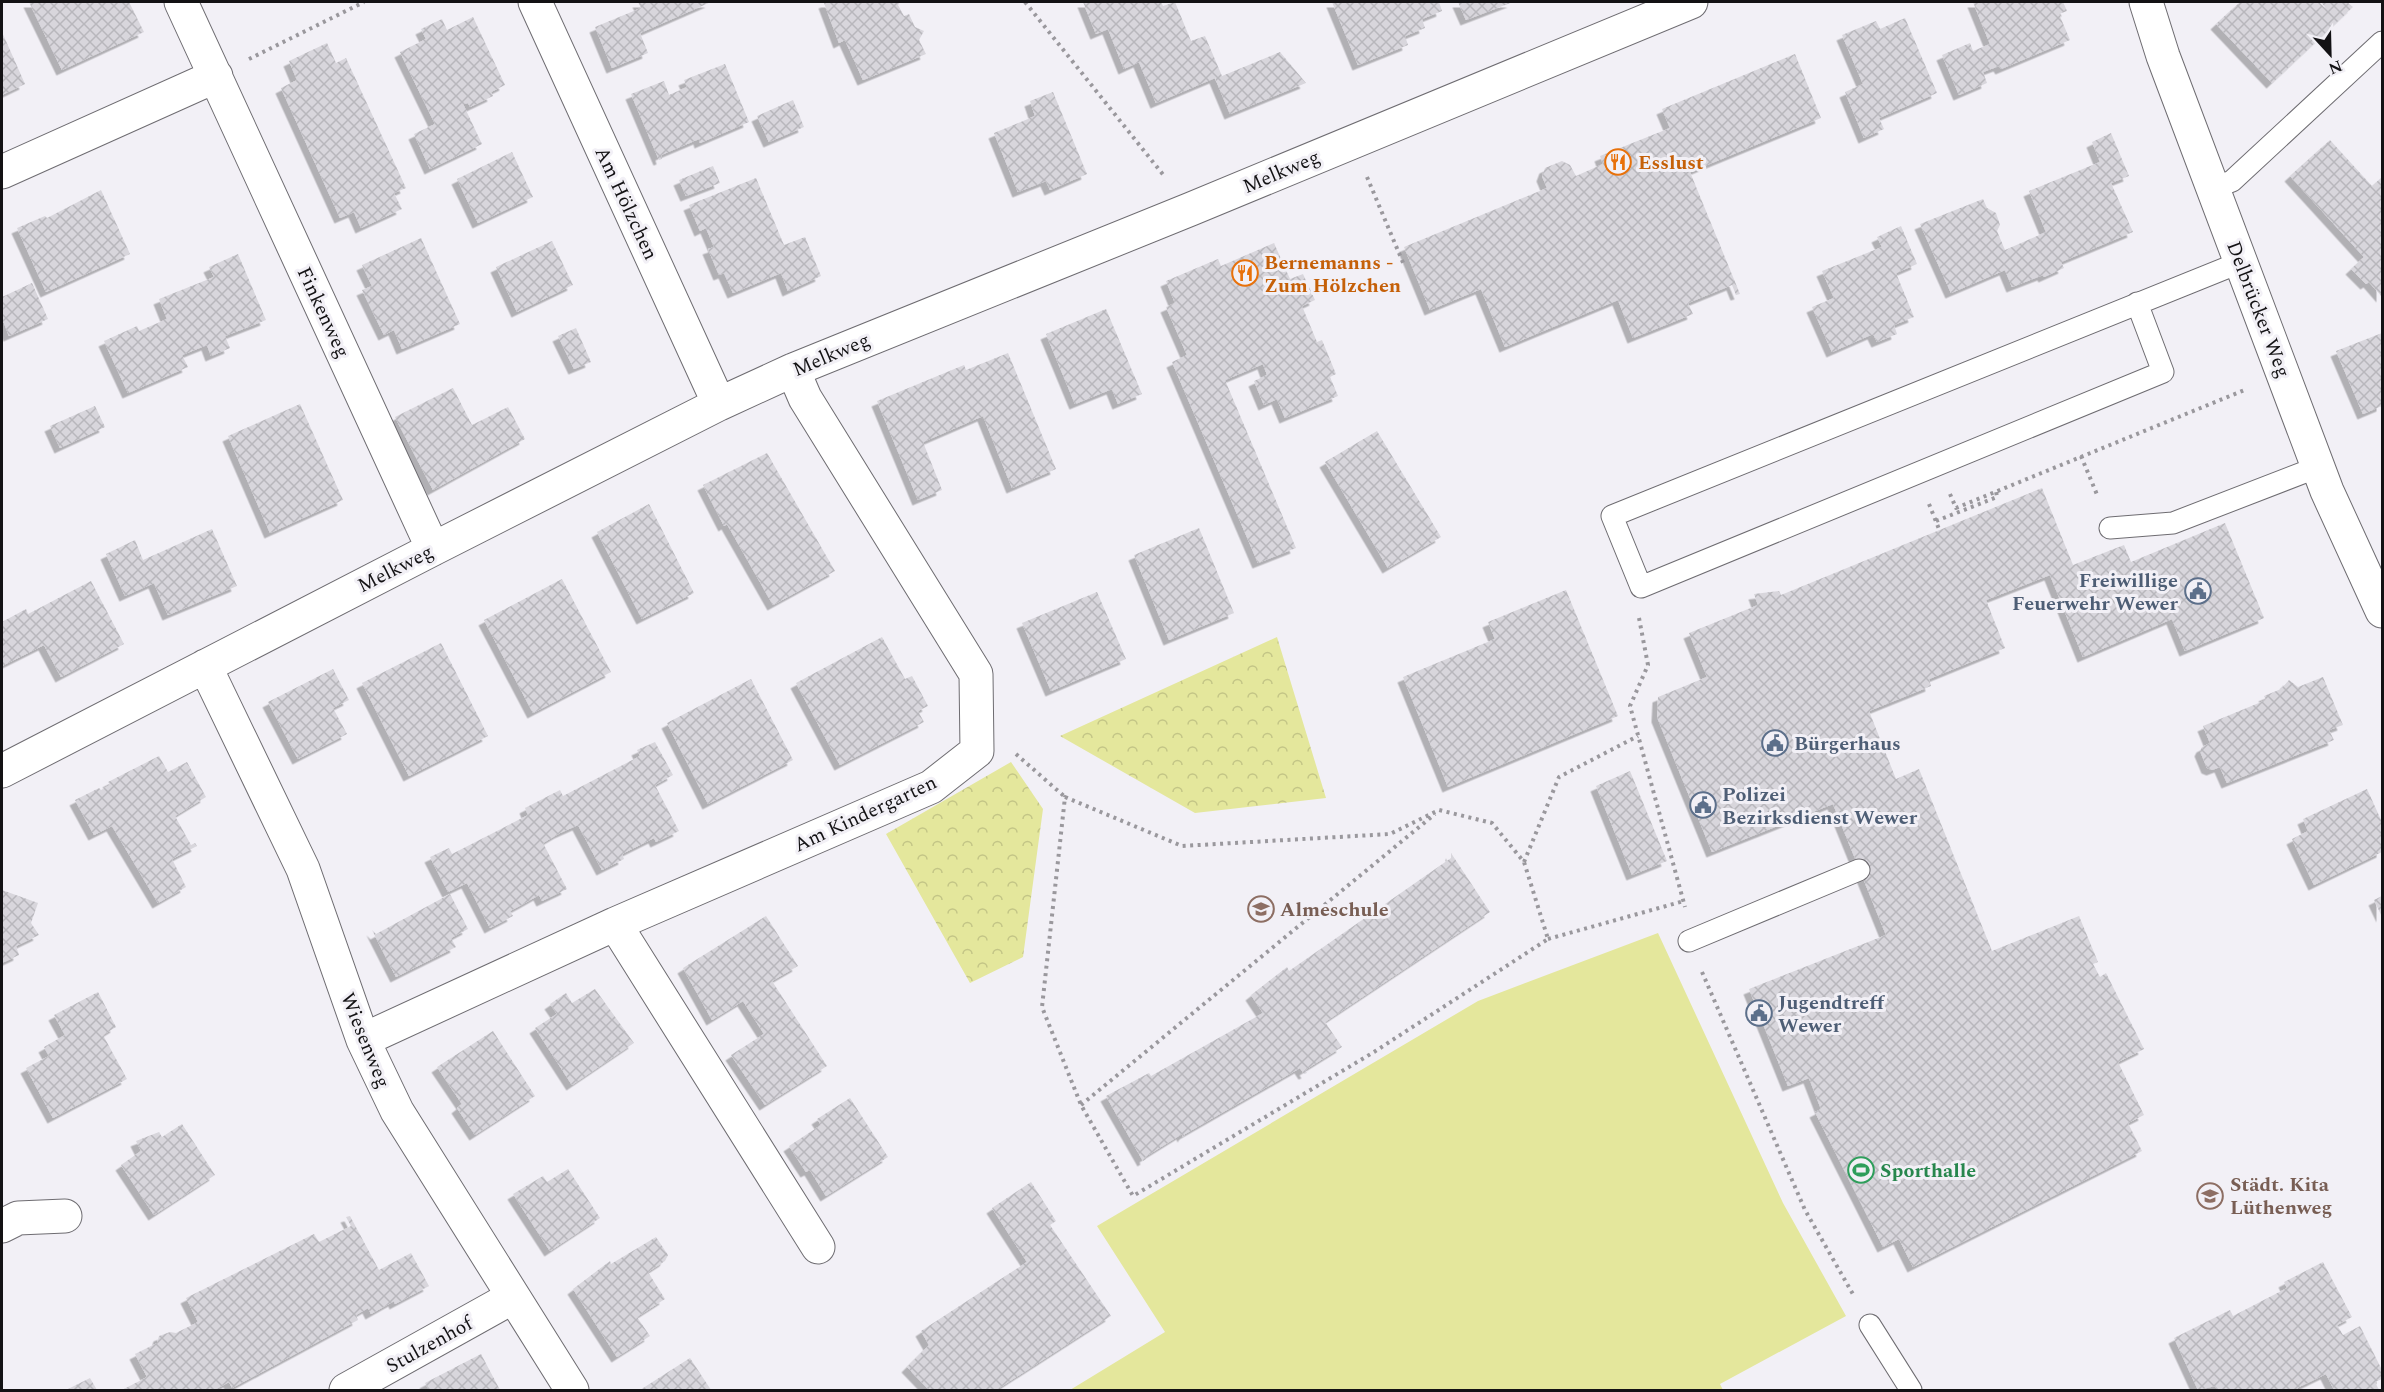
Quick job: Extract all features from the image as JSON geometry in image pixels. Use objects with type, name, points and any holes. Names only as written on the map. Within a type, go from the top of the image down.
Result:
[{"type":"street","name":"Finkenweg","points":[[181,2],[433,549]]},
{"type":"street","name":"Am Hölzchen","points":[[535,2],[719,404]]},
{"type":"street","name":"Melkweg","points":[[2,771],[719,404],[793,370],[1191,209],[1691,2]]},
{"type":"street","name":"Delbrücker Weg","points":[[2146,2],[2163,56],[2318,467],[2382,611]]},
{"type":"street","points":[[2,172],[216,76]]},
{"type":"street","name":"Am Kindergarten","points":[[363,1040],[615,924],[931,787],[977,751],[976,674],[805,398],[793,370]]},
{"type":"street","name":"Wiesenweg","points":[[205,666],[303,869],[363,1040],[397,1111],[572,1390]]},
{"type":"street","points":[[615,924],[818,1247]]},
{"type":"street","points":[[2,1226],[18,1218],[64,1216]]},
{"type":"street","name":"Stulzenhof","points":[[346,1390],[513,1297]]},
{"type":"lane","points":[[2214,188],[2232,181],[2382,42]]},
{"type":"lane","points":[[2137,303],[2163,372],[1641,587],[1612,516],[2137,303],[2241,262]]},
{"type":"lane","points":[[2110,528],[2173,523],[2318,467]]},
{"type":"lane","points":[[1689,941],[1859,870]]},
{"type":"lane","points":[[1870,1325],[1911,1390]]},
{"type":"path","points":[[216,76],[364,2]]},
{"type":"path","points":[[1025,2],[1191,209]]},
{"type":"path","points":[[1351,141],[1404,265]]},
{"type":"path","points":[[1948,488],[1956,508],[2250,387]]},
{"type":"path","points":[[2081,456],[2110,528]]},
{"type":"path","points":[[1936,521],[1997,496],[1995,491]]},
{"type":"path","points":[[1930,506],[1940,529]]},
{"type":"path","points":[[1641,587],[1638,620],[1647,665],[1630,706],[1684,901],[1689,941],[1805,1210],[1870,1325]]},
{"type":"path","points":[[1524,862],[1559,777],[1638,736]]},
{"type":"path","points":[[1019,754],[1065,797],[1182,846],[1390,834],[1439,810],[1492,823],[1524,862],[1548,939]]},
{"type":"path","points":[[1065,797],[1042,1007],[1081,1105],[1133,1196],[1374,1052],[1548,939],[1684,901]]},
{"type":"path","points":[[1081,1105],[1439,810]]},
{"type":"green space","points":[[1277,637],[1326,798],[1195,813],[1060,736]]},
{"type":"green space","points":[[1011,762],[1043,809],[1023,957],[970,983],[886,834]]},
{"type":"green space","points":[[1658,933],[1783,1203],[1846,1316],[1720,1384],[1723,1390],[1070,1390],[1165,1332],[1097,1226],[1478,1001]]},
{"type":"building","points":[[29,2],[129,2],[144,32],[62,70]]},
{"type":"building","points":[[638,2],[711,2],[640,33],[648,53],[612,68],[595,27],[641,8]]},
{"type":"building","points":[[900,2],[898,5],[904,16],[909,14],[915,27],[924,31],[919,40],[926,54],[863,80],[845,40],[839,43],[824,3]]},
{"type":"building","points":[[1083,2],[1161,2],[1163,6],[1175,2],[1191,41],[1205,36],[1222,76],[1280,52],[1306,83],[1230,114],[1215,78],[1156,103],[1139,62],[1124,69],[1108,29],[1096,34]]},
{"type":"building","points":[[1332,2],[1439,2],[1442,11],[1422,19],[1425,28],[1405,36],[1408,45],[1358,65]]},
{"type":"building","points":[[1458,2],[1513,2],[1466,20]]},
{"type":"building","points":[[1973,2],[2063,2],[2067,11],[2059,14],[2070,40],[2001,69],[1999,66],[1983,72],[1987,83],[1959,95],[1942,55],[1970,43],[1973,51],[1990,44]]},
{"type":"building","points":[[2240,2],[2319,2],[2328,11],[2321,2],[2347,2],[2353,7],[2272,83],[2216,24]]},
{"type":"building","points":[[473,17],[505,85],[491,92],[493,96],[470,107],[468,103],[463,104],[482,144],[430,169],[414,134],[435,124],[400,52],[426,39],[421,29],[442,19],[447,30]]},
{"type":"building","points":[[1905,18],[1937,93],[1879,118],[1884,129],[1864,138],[1845,92],[1863,84],[1842,35],[1876,21],[1880,29]]},
{"type":"building","points":[[2,32],[25,84],[2,95]]},
{"type":"building","points":[[327,43],[336,63],[346,58],[406,188],[394,193],[402,209],[361,228],[354,212],[340,218],[281,88],[297,80],[289,61]]},
{"type":"building","points":[[1795,54],[1821,118],[1690,172],[1740,294],[1736,295],[1732,285],[1688,303],[1693,314],[1633,338],[1618,300],[1505,347],[1481,289],[1430,310],[1404,247],[1547,188],[1542,176],[1545,168],[1562,161],[1570,165],[1576,176],[1603,164],[1600,156],[1670,128],[1662,109]]},
{"type":"building","points":[[725,64],[749,122],[700,143],[699,139],[661,155],[662,159],[659,160],[631,94],[664,81],[669,95],[687,87],[684,80]]},
{"type":"building","points":[[1053,92],[1087,174],[1050,190],[1046,181],[1018,192],[994,133],[1035,116],[1030,101]]},
{"type":"building","points":[[793,100],[804,127],[769,142],[757,116]]},
{"type":"building","points":[[2111,133],[2129,176],[2111,183],[2133,232],[2061,262],[2064,268],[2044,277],[2043,275],[2012,287],[2005,270],[1951,293],[1920,224],[1983,199],[1987,208],[1996,213],[2000,225],[1997,231],[2005,250],[2046,232],[2029,191],[2100,162],[2092,142]]},
{"type":"building","points":[[2330,140],[2372,186],[2382,177],[2382,297],[2369,282],[2366,284],[2351,269],[2364,257],[2290,176]]},
{"type":"building","points":[[512,152],[533,197],[478,223],[457,179]]},
{"type":"building","points":[[713,166],[720,183],[686,196],[679,180]]},
{"type":"building","points":[[756,178],[784,245],[805,237],[821,276],[788,291],[781,273],[733,293],[724,273],[719,275],[708,249],[714,247],[706,228],[700,231],[689,205]]},
{"type":"building","points":[[101,190],[130,254],[46,292],[17,228],[45,216],[47,218]]},
{"type":"building","points":[[1901,226],[1917,264],[1896,273],[1914,317],[1894,325],[1897,334],[1877,342],[1873,334],[1832,352],[1812,307],[1834,298],[1822,271],[1882,247],[1877,237]]},
{"type":"building","points":[[421,238],[460,324],[402,349],[394,330],[384,335],[362,290],[372,286],[362,265]]},
{"type":"building","points":[[552,241],[573,285],[517,312],[496,267]]},
{"type":"building","points":[[1274,243],[1290,279],[1303,274],[1315,300],[1302,306],[1317,342],[1322,340],[1336,374],[1330,377],[1338,396],[1285,418],[1277,399],[1264,405],[1254,381],[1267,375],[1263,364],[1225,380],[1296,548],[1258,563],[1172,362],[1187,355],[1166,307],[1175,303],[1166,281],[1218,259],[1221,266]]},
{"type":"building","points":[[238,254],[266,320],[225,336],[230,348],[211,356],[207,345],[182,355],[188,367],[128,393],[104,341],[137,326],[139,331],[167,319],[159,299],[214,277],[209,267]]},
{"type":"building","points":[[32,283],[48,319],[9,336],[2,318],[2,297]]},
{"type":"building","points":[[1106,309],[1142,394],[1118,404],[1112,389],[1075,404],[1046,334]]},
{"type":"building","points":[[576,328],[591,362],[574,369],[558,336]]},
{"type":"building","points":[[2382,333],[2382,406],[2363,414],[2336,351]]},
{"type":"building","points":[[1008,353],[1056,469],[1012,488],[983,416],[923,442],[942,490],[918,500],[877,401],[964,365],[966,370]]},
{"type":"building","points":[[453,388],[472,425],[508,407],[525,439],[433,490],[395,417]]},
{"type":"building","points":[[300,404],[343,500],[270,533],[228,436]]},
{"type":"building","points":[[95,406],[105,427],[60,448],[50,426]]},
{"type":"building","points":[[1377,431],[1441,537],[1388,568],[1325,462]]},
{"type":"building","points":[[767,453],[835,571],[773,605],[727,524],[724,526],[703,485]]},
{"type":"building","points":[[2042,488],[2073,565],[2124,545],[2131,562],[2225,523],[2264,618],[2185,651],[2172,619],[2083,657],[2050,575],[1986,600],[2005,648],[1929,679],[1931,686],[1869,711],[1896,779],[1919,769],[1992,951],[2079,916],[2098,962],[2093,964],[2100,977],[2106,973],[2144,1049],[2118,1062],[2144,1115],[2128,1123],[2142,1151],[1913,1267],[1899,1239],[1883,1247],[1815,1112],[1821,1109],[1809,1078],[1788,1086],[1749,989],[1886,935],[1833,804],[1712,852],[1657,717],[1658,697],[1707,677],[1689,633],[1758,605],[1754,594],[1779,591],[1781,595]]},
{"type":"building","points":[[649,504],[694,593],[642,619],[597,532]]},
{"type":"building","points":[[1199,528],[1234,613],[1169,640],[1134,555]]},
{"type":"building","points":[[212,529],[237,586],[168,615],[154,583],[125,596],[106,554],[135,540],[143,560]]},
{"type":"building","points":[[562,579],[611,672],[533,713],[484,620]]},
{"type":"building","points":[[91,581],[124,644],[61,677],[44,645],[2,666],[2,622],[26,609],[28,614]]},
{"type":"building","points":[[1566,590],[1618,716],[1448,787],[1403,677],[1495,639],[1488,622]]},
{"type":"building","points":[[1097,592],[1126,659],[1051,691],[1022,623]]},
{"type":"building","points":[[882,637],[905,679],[912,676],[928,706],[918,711],[924,722],[840,765],[796,683]]},
{"type":"building","points":[[441,643],[488,736],[409,776],[362,683]]},
{"type":"building","points":[[333,669],[349,700],[333,708],[347,734],[298,759],[268,702]]},
{"type":"building","points":[[2323,677],[2343,725],[2329,730],[2334,740],[2227,783],[2220,767],[2212,770],[2207,768],[2200,751],[2202,747],[2210,743],[2203,726],[2266,700],[2264,696],[2281,689],[2289,680],[2298,687]]},
{"type":"building","points":[[751,679],[793,760],[708,804],[667,723]]},
{"type":"building","points":[[655,742],[673,775],[655,785],[679,831],[656,842],[654,838],[622,854],[624,859],[602,870],[578,825],[560,833],[543,843],[567,889],[542,901],[539,895],[510,911],[513,916],[490,928],[467,883],[448,892],[430,857],[449,848],[452,854],[528,815],[525,808],[560,790],[563,796],[640,756],[637,750]]},
{"type":"building","points":[[159,756],[168,772],[187,762],[206,797],[175,816],[191,845],[195,843],[197,846],[172,859],[186,887],[158,903],[112,826],[94,835],[75,800],[99,788],[101,790],[110,785],[108,782]]},
{"type":"building","points":[[1630,771],[1667,861],[1632,875],[1596,786]]},
{"type":"building","points":[[2367,789],[2382,822],[2382,852],[2314,885],[2292,839],[2308,831],[2303,819]]},
{"type":"building","name":"Almeschule","points":[[1451,853],[1490,912],[1325,1022],[1342,1047],[1305,1070],[1307,1073],[1304,1074],[1300,1068],[1183,1137],[1182,1134],[1145,1157],[1143,1161],[1106,1096],[1149,1073],[1151,1076],[1263,1013],[1251,995],[1287,967],[1289,971],[1451,858]]},
{"type":"building","points":[[2,890],[38,903],[31,923],[39,935],[16,946],[19,955],[2,963]]},
{"type":"building","points":[[450,894],[468,929],[451,938],[456,947],[396,977],[372,930],[376,934]]},
{"type":"building","points":[[2382,896],[2382,917],[2374,900]]},
{"type":"building","points":[[766,916],[798,966],[772,981],[827,1066],[765,1105],[731,1055],[764,1034],[743,1001],[712,1020],[683,968]]},
{"type":"building","points":[[595,989],[634,1043],[572,1085],[535,1028],[557,1014],[550,1004],[566,993],[572,1003]]},
{"type":"building","points":[[98,992],[116,1027],[103,1035],[127,1079],[53,1118],[26,1068],[49,1056],[44,1047],[65,1035],[54,1015]]},
{"type":"building","points":[[493,1031],[535,1096],[475,1135],[457,1108],[462,1104],[437,1067]]},
{"type":"building","points":[[850,1098],[888,1157],[826,1196],[810,1170],[806,1172],[789,1146],[821,1125],[817,1119]]},
{"type":"building","points":[[182,1124],[215,1175],[154,1215],[121,1165],[141,1151],[136,1141],[159,1132],[162,1137]]},
{"type":"building","points":[[568,1169],[600,1218],[550,1251],[513,1194],[543,1176],[547,1182]]},
{"type":"building","points":[[1031,1182],[1056,1221],[1050,1225],[1111,1316],[996,1390],[929,1390],[907,1367],[929,1345],[921,1331],[1027,1262],[992,1208]]},
{"type":"building","points":[[350,1216],[379,1270],[411,1253],[429,1286],[371,1314],[368,1308],[356,1315],[358,1320],[232,1388],[229,1382],[214,1390],[122,1390],[147,1377],[135,1354],[157,1343],[159,1336],[170,1332],[176,1333],[198,1322],[186,1298],[314,1234],[319,1242],[351,1226],[346,1217]]},
{"type":"building","points":[[656,1237],[668,1255],[665,1261],[648,1272],[665,1299],[637,1317],[650,1336],[617,1357],[573,1289],[610,1261],[611,1264]]},
{"type":"building","points":[[2323,1262],[2352,1317],[2337,1325],[2343,1335],[2360,1326],[2382,1370],[2382,1379],[2375,1382],[2379,1390],[2334,1390],[2326,1374],[2297,1388],[2298,1390],[2217,1390],[2215,1386],[2198,1390],[2174,1338],[2230,1310],[2233,1316],[2287,1288],[2284,1282]]},
{"type":"building","points":[[481,1354],[500,1390],[429,1390],[425,1383]]},
{"type":"building","points":[[690,1358],[711,1390],[640,1390]]},
{"type":"building","points":[[90,1378],[97,1390],[66,1390]]},
{"type":"place","name":"Esslust","points":[[1618,162]]},
{"type":"place","name":"Bernemanns - Zum Hölzchen","points":[[1245,273]]},
{"type":"place","name":"Freiwillige Feuerwehr Wewer","points":[[2198,591]]},
{"type":"place","name":"Bürgerhaus","points":[[1775,743]]},
{"type":"place","name":"Polizei Bezirksdienst Wewer","points":[[1703,805]]},
{"type":"place","name":"Almeschule","points":[[1261,909]]},
{"type":"place","name":"Jugendtreff Wewer","points":[[1759,1013]]},
{"type":"place","name":"Sporthalle","points":[[1861,1170]]},
{"type":"place","name":"Städt. Kita Lüthenweg","points":[[2210,1196]]}]
